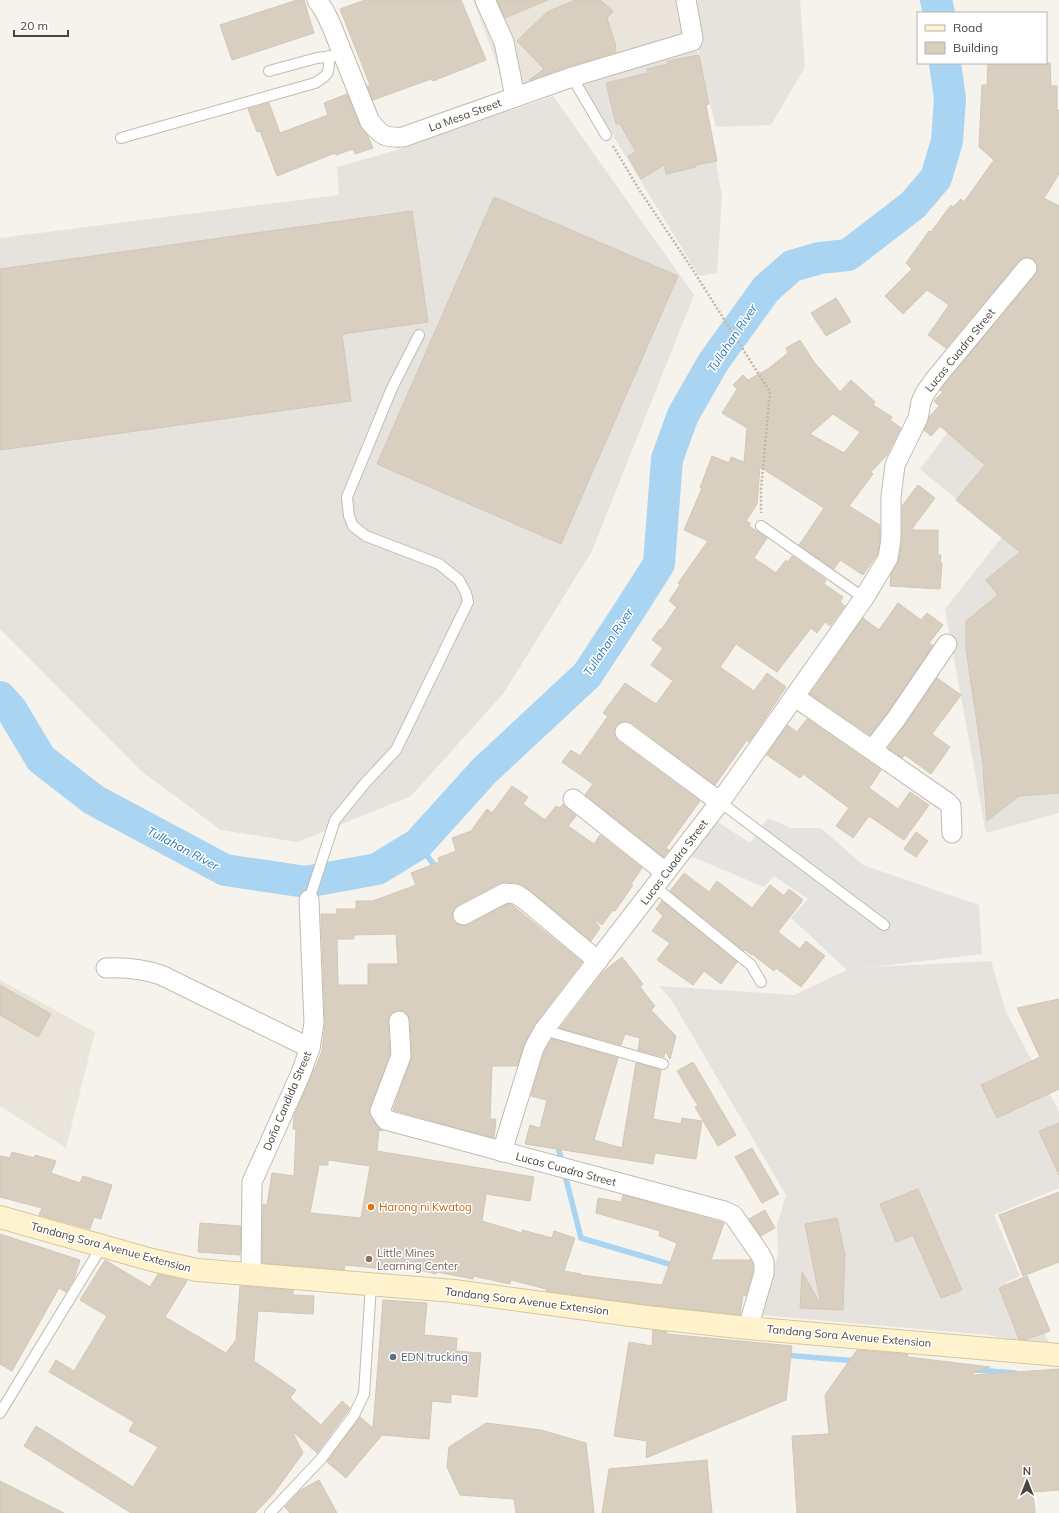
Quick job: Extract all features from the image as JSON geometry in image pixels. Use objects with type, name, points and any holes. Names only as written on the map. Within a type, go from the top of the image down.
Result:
[{"type":"main road","name":"Tandang Sora Avenue Extension","points":[[0,1217],[102,1246],[197,1270],[454,1291],[646,1317],[748,1328],[1059,1355]]},
{"type":"street","name":"La Mesa Street","points":[[316,0],[332,27],[336,56],[370,122],[379,133],[390,138],[403,137],[572,77],[692,41],[693,38],[686,0]]},
{"type":"street","points":[[485,0],[504,42],[515,97]]},
{"type":"street","name":"Lucas Cuadra Street","points":[[748,1328],[764,1273],[764,1262],[733,1215],[717,1208],[502,1152],[534,1048],[544,1030],[720,802],[864,598],[888,558],[891,539],[891,496],[895,465],[918,418],[921,402],[925,393],[1027,268]]},
{"type":"street","points":[[872,750],[896,719],[947,644]]},
{"type":"street","points":[[795,697],[948,802],[951,806],[952,833]]},
{"type":"street","points":[[625,732],[720,802]]},
{"type":"street","points":[[573,799],[660,879]]},
{"type":"street","points":[[463,915],[505,893],[516,894],[598,962]]},
{"type":"street","name":"Doña Candida Street","points":[[251,1274],[252,1182],[301,1073],[310,1048],[314,1023],[309,900]]},
{"type":"street","points":[[106,968],[128,968],[149,971],[161,975],[310,1048]]},
{"type":"street","points":[[399,1021],[401,1056],[380,1111],[386,1120],[502,1152]]},
{"type":"lane","points":[[121,138],[315,83],[328,74],[336,56],[317,58],[269,71]]},
{"type":"lane","points":[[572,77],[606,135]]},
{"type":"lane","points":[[309,900],[335,820],[366,782],[396,750],[468,602],[466,593],[459,580],[439,564],[366,536],[353,526],[349,516],[347,497],[392,388],[419,335]]},
{"type":"lane","points":[[761,526],[864,598]]},
{"type":"lane","points":[[720,802],[884,925]]},
{"type":"lane","points":[[660,879],[751,965],[761,982]]},
{"type":"lane","points":[[544,1030],[663,1064]]},
{"type":"lane","points":[[0,1413],[102,1246]]},
{"type":"lane","points":[[270,1513],[321,1459],[354,1414],[364,1394],[371,1285]]},
{"type":"path","points":[[606,135],[640,191],[691,267],[770,392],[761,489],[761,526]]},
{"type":"shaded area","points":[[473,0],[690,0],[692,37],[510,100]]},
{"type":"shaded area","points":[[697,0],[800,0],[805,67],[771,125],[716,127],[702,72],[696,34]]},
{"type":"shaded area","points":[[696,46],[722,197],[717,273],[699,276],[582,85],[601,76]]},
{"type":"shaded area","points":[[553,96],[694,295],[592,551],[503,694],[411,796],[298,842],[221,830],[141,771],[0,629],[0,238],[339,195],[337,167],[394,151]]},
{"type":"shaded area","points":[[1059,384],[1059,813],[986,833],[945,609],[1002,537],[920,469],[948,432]]},
{"type":"shaded area","points":[[712,818],[750,843],[768,818],[791,828],[821,828],[863,865],[979,905],[982,954],[847,970],[791,918],[808,899],[774,876],[764,887],[683,853]]},
{"type":"shaded area","points":[[991,961],[1006,1012],[1059,1111],[1059,1188],[994,1215],[1020,1276],[1005,1283],[1015,1305],[1030,1299],[1051,1347],[988,1335],[758,1315],[778,1255],[777,1225],[786,1195],[671,999],[659,986],[794,995],[847,970],[874,967]]},
{"type":"shaded area","points":[[0,980],[95,1032],[66,1148],[0,1106]]},
{"type":"building","points":[[297,0],[304,0],[314,33],[232,60],[220,25]]},
{"type":"building","points":[[365,0],[461,0],[486,60],[433,81],[431,79],[373,100],[367,86],[370,85],[340,9]]},
{"type":"building","points":[[497,0],[548,0],[505,18]]},
{"type":"building","points":[[575,0],[600,0],[613,11],[607,18],[616,46],[616,52],[529,80],[544,69],[517,41],[547,12]]},
{"type":"building","points":[[699,55],[709,104],[706,105],[717,161],[695,165],[696,167],[666,174],[664,165],[641,179],[628,156],[636,152],[620,124],[616,124],[606,83],[648,73],[647,69],[668,64],[667,61]]},
{"type":"building","points":[[1050,63],[1051,86],[1057,86],[1057,110],[1059,110],[1059,174],[1044,198],[1059,206],[1059,793],[1019,796],[987,821],[983,770],[984,771],[966,649],[966,621],[998,595],[986,580],[1020,552],[956,500],[985,465],[940,426],[931,436],[924,430],[930,416],[939,406],[934,401],[943,392],[940,390],[1038,270],[1034,260],[1029,257],[1019,261],[946,348],[928,335],[949,305],[927,290],[903,314],[885,296],[912,269],[906,263],[929,231],[931,232],[951,205],[953,207],[961,199],[964,202],[994,160],[979,147],[982,85],[987,85],[988,64]]},
{"type":"building","points":[[347,94],[360,126],[368,136],[373,148],[355,154],[353,149],[336,155],[335,153],[277,176],[260,131],[257,132],[248,109],[269,103],[280,133],[328,115],[324,103]]},
{"type":"building","points":[[494,197],[678,276],[561,544],[377,464]]},
{"type":"building","points":[[412,211],[428,322],[342,334],[351,401],[0,450],[0,269]]},
{"type":"building","points":[[836,298],[851,322],[826,336],[811,313]]},
{"type":"building","points":[[800,340],[814,362],[840,392],[851,380],[875,402],[873,405],[892,417],[890,420],[901,428],[887,455],[871,472],[873,474],[849,506],[880,525],[878,553],[863,575],[840,560],[834,569],[799,545],[824,508],[760,467],[757,504],[746,521],[750,523],[749,526],[767,538],[754,558],[776,573],[786,560],[788,562],[792,556],[826,580],[824,584],[843,597],[840,602],[845,606],[830,626],[825,622],[817,633],[811,628],[777,672],[736,644],[720,667],[754,691],[767,673],[786,687],[749,742],[747,740],[715,785],[632,723],[627,721],[621,722],[616,726],[614,730],[618,741],[700,801],[666,848],[669,850],[663,857],[585,795],[593,784],[562,762],[571,750],[580,756],[608,716],[603,713],[625,683],[656,704],[673,681],[651,665],[663,648],[652,640],[677,607],[669,601],[680,585],[678,583],[708,541],[684,530],[702,488],[700,488],[712,456],[729,463],[731,457],[744,462],[747,428],[722,413],[737,389],[733,385],[743,375],[748,380],[768,369],[788,353],[786,348]],"holes":[[[833,414],[860,432],[844,453],[810,434]]]},
{"type":"building","points":[[918,485],[935,498],[911,530],[938,530],[938,555],[941,555],[940,563],[942,563],[940,589],[890,586],[891,574],[899,560],[902,541],[902,506]]},
{"type":"building","points":[[898,603],[921,620],[927,613],[943,625],[929,643],[933,646],[870,735],[810,694],[863,618],[879,630]]},
{"type":"building","points":[[937,678],[961,695],[932,734],[950,747],[931,774],[905,755],[902,758],[888,748]]},
{"type":"building","points":[[807,719],[881,770],[869,788],[898,809],[910,792],[929,805],[904,840],[869,816],[853,838],[836,826],[849,808],[803,774],[800,778],[767,755],[787,725],[797,732]]},
{"type":"building","points":[[512,786],[528,797],[523,804],[545,820],[556,806],[560,808],[563,804],[576,816],[568,826],[594,844],[600,835],[642,868],[631,884],[633,885],[615,911],[613,910],[602,925],[593,918],[600,928],[591,941],[532,892],[517,883],[500,883],[458,905],[454,909],[452,914],[453,920],[457,924],[463,926],[468,925],[507,904],[512,905],[582,962],[534,1025],[524,1045],[517,1066],[492,1066],[490,1119],[496,1119],[494,1138],[393,1110],[412,1055],[410,1020],[408,1015],[404,1011],[398,1010],[393,1012],[389,1016],[388,1022],[390,1054],[369,1112],[377,1126],[383,1131],[379,1130],[377,1151],[534,1177],[530,1201],[486,1194],[482,1221],[522,1233],[522,1230],[552,1238],[554,1231],[575,1238],[564,1271],[581,1274],[580,1275],[662,1285],[677,1243],[659,1236],[660,1231],[596,1213],[598,1198],[621,1202],[623,1195],[724,1223],[711,1260],[751,1260],[753,1265],[753,1271],[746,1296],[743,1295],[740,1315],[648,1305],[546,1291],[546,1289],[511,1280],[510,1284],[473,1276],[473,1279],[437,1272],[436,1274],[396,1264],[395,1270],[345,1265],[344,1270],[262,1263],[263,1204],[267,1205],[272,1173],[294,1176],[296,1129],[293,1129],[294,1116],[322,1051],[325,1023],[321,914],[337,914],[336,909],[356,909],[356,901],[373,901],[416,885],[411,873],[439,862],[438,858],[456,851],[452,838],[471,831],[487,809],[492,813]],"holes":[[[396,934],[398,964],[368,964],[368,985],[338,985],[337,939],[354,939],[354,935]],[[328,1160],[370,1166],[361,1218],[310,1213],[319,1165],[328,1165]]]},
{"type":"building","points":[[916,832],[928,841],[916,857],[904,849]]},
{"type":"building","points":[[684,873],[709,892],[717,881],[752,908],[770,885],[784,896],[789,889],[803,900],[778,932],[800,949],[806,941],[825,956],[801,987],[776,968],[774,971],[752,954],[745,950],[744,951],[670,891]]},
{"type":"building","points":[[662,901],[737,962],[721,984],[704,971],[693,985],[657,960],[670,943],[652,931],[663,916],[656,909]]},
{"type":"building","points":[[622,957],[643,984],[640,987],[655,1006],[651,1010],[676,1036],[670,1059],[665,1051],[664,1057],[638,1050],[640,1038],[625,1034],[621,1045],[560,1028],[603,972]]},
{"type":"building","points":[[0,985],[51,1014],[38,1037],[0,1015]]},
{"type":"building","points":[[1059,999],[1059,1089],[997,1118],[981,1085],[1040,1057],[1017,1008]]},
{"type":"building","points":[[552,1039],[618,1058],[594,1140],[622,1148],[636,1063],[661,1070],[653,1119],[681,1124],[682,1118],[702,1121],[696,1159],[655,1153],[653,1164],[525,1144],[530,1125],[540,1128],[547,1100],[531,1096],[544,1052]]},
{"type":"building","points":[[693,1062],[736,1135],[718,1146],[695,1107],[698,1106],[677,1071]]},
{"type":"building","points":[[1059,1123],[1059,1175],[1039,1131]]},
{"type":"building","points":[[752,1148],[779,1194],[762,1203],[735,1157]]},
{"type":"building","points":[[12,1152],[34,1158],[35,1155],[56,1161],[51,1173],[80,1183],[83,1176],[112,1185],[101,1219],[94,1217],[90,1229],[39,1215],[42,1208],[0,1197],[0,1156],[10,1158]]},
{"type":"building","points":[[918,1189],[962,1290],[941,1298],[913,1235],[896,1242],[880,1204]]},
{"type":"building","points":[[1059,1192],[1059,1262],[1023,1276],[999,1215]]},
{"type":"building","points":[[765,1210],[775,1228],[761,1236],[749,1219]]},
{"type":"building","points":[[837,1218],[845,1255],[843,1310],[800,1308],[802,1272],[821,1305],[805,1224]]},
{"type":"building","points":[[200,1223],[241,1226],[240,1255],[198,1252]]},
{"type":"building","points":[[0,1234],[80,1260],[74,1279],[66,1292],[59,1288],[12,1371],[0,1364]]},
{"type":"building","points":[[105,1260],[150,1287],[158,1274],[187,1281],[165,1317],[226,1353],[236,1340],[240,1286],[293,1290],[293,1295],[314,1296],[313,1314],[258,1311],[254,1361],[296,1390],[290,1398],[321,1425],[342,1401],[350,1408],[317,1453],[292,1431],[303,1453],[274,1493],[255,1513],[131,1513],[24,1446],[36,1426],[133,1487],[158,1447],[129,1431],[134,1422],[49,1372],[56,1360],[74,1371],[107,1316],[80,1300]]},
{"type":"building","points":[[1027,1276],[1050,1331],[1025,1340],[1019,1339],[999,1288]]},
{"type":"building","points":[[383,1300],[427,1303],[424,1335],[457,1338],[456,1351],[481,1353],[477,1397],[451,1394],[451,1403],[432,1401],[429,1439],[382,1435],[346,1478],[327,1462],[360,1417],[373,1428]]},
{"type":"building","points":[[653,1330],[667,1332],[667,1334],[792,1346],[786,1400],[646,1458],[647,1441],[614,1436],[629,1342],[652,1346]]},
{"type":"building","points":[[857,1350],[907,1354],[908,1357],[990,1367],[973,1373],[974,1375],[1059,1369],[1059,1490],[1033,1492],[1035,1513],[797,1513],[792,1436],[829,1434],[825,1395]]},
{"type":"building","points":[[486,1423],[541,1430],[586,1443],[594,1513],[516,1513],[514,1499],[460,1495],[447,1467],[449,1447]]},
{"type":"building","points":[[707,1460],[712,1513],[602,1513],[609,1469]]},
{"type":"building","points":[[319,1480],[337,1513],[290,1513],[285,1507],[301,1490]]},
{"type":"building","points":[[0,1481],[64,1513],[0,1513]]},
{"type":"waterway","name":"Tullahan River","points":[[936,0],[939,12]]},
{"type":"waterway","name":"Tullahan River","points":[[938,4],[939,0]]},
{"type":"waterway","name":"Tullahan River","points":[[0,697],[11,709],[41,759],[94,800],[225,870],[306,882],[377,869],[418,844],[484,771],[587,675],[659,564],[667,459],[683,415],[714,361],[766,289],[792,266],[820,258],[848,255],[913,205],[936,178],[947,141],[950,99],[945,64]]},
{"type":"waterway","points":[[418,844],[438,870]]},
{"type":"waterway","points":[[557,1142],[562,1163]]},
{"type":"waterway","points":[[564,1171],[581,1238],[676,1266]]},
{"type":"waterway","points":[[784,1355],[857,1361]]},
{"type":"waterway","points":[[976,1370],[1015,1373]]},
{"type":"place","name":"Harong ni Kwatog","points":[[371,1207]]},
{"type":"place","name":"Little Mines Learning Center","points":[[369,1259]]},
{"type":"place","name":"EDN trucking","points":[[393,1357]]}]
